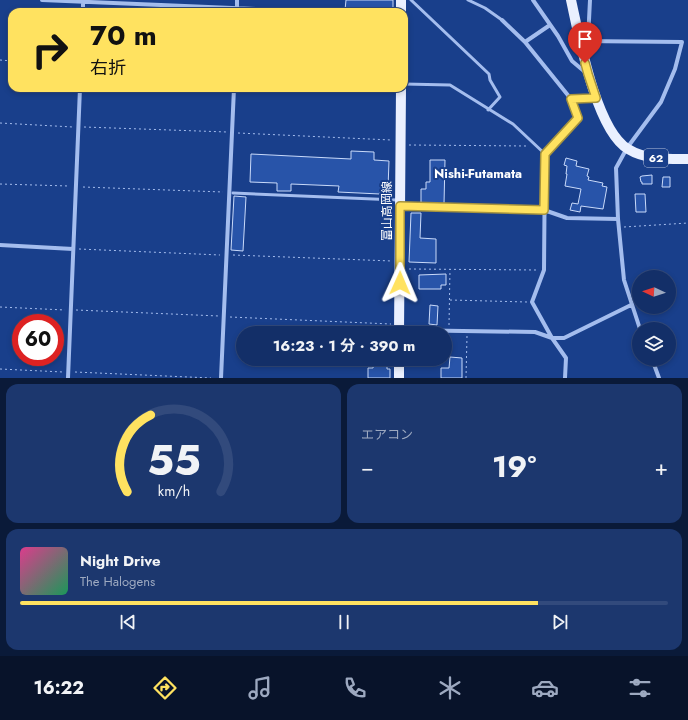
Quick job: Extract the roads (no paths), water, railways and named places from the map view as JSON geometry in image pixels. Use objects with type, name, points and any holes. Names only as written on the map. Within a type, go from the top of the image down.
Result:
[{"type":"main road","name":"62","points":[[571,0],[584,40],[588,74],[596,98],[613,134],[627,148],[646,156],[688,159]]},
{"type":"main road","name":"富山高岡線","points":[[399,326],[401,92]]},
{"type":"main road","points":[[399,366],[399,378]]},
{"type":"street","points":[[42,0],[203,8]]},
{"type":"street","points":[[533,0],[572,60],[588,74]]},
{"type":"street","points":[[590,0],[584,40],[682,42],[675,69],[661,102],[627,148],[616,168],[618,219],[624,280],[637,322]]},
{"type":"street","points":[[502,20],[524,42],[571,99],[596,98]]},
{"type":"street","points":[[524,42],[550,25]]},
{"type":"street","points":[[68,378],[80,92]]},
{"type":"street","points":[[221,378],[227,255],[232,192],[234,92]]},
{"type":"street","points":[[545,154],[544,270],[532,302],[552,338],[566,358],[565,378]]},
{"type":"street","points":[[400,203],[544,210],[567,218],[618,219]]},
{"type":"street","points":[[0,245],[73,249]]},
{"type":"street","points":[[452,331],[535,332],[552,338],[564,338],[631,305]]},
{"type":"street","points":[[655,366],[659,378]]},
{"type":"lane","points":[[411,0],[489,74],[490,80],[500,97],[488,110]]},
{"type":"lane","points":[[468,0],[485,8],[502,20]]},
{"type":"lane","points":[[408,84],[450,86],[513,124],[545,154],[578,118],[571,99]]},
{"type":"lane","points":[[232,192],[400,203]]},
{"type":"district","name":"Nishi-Futamata","points":[[478,173]]}]
